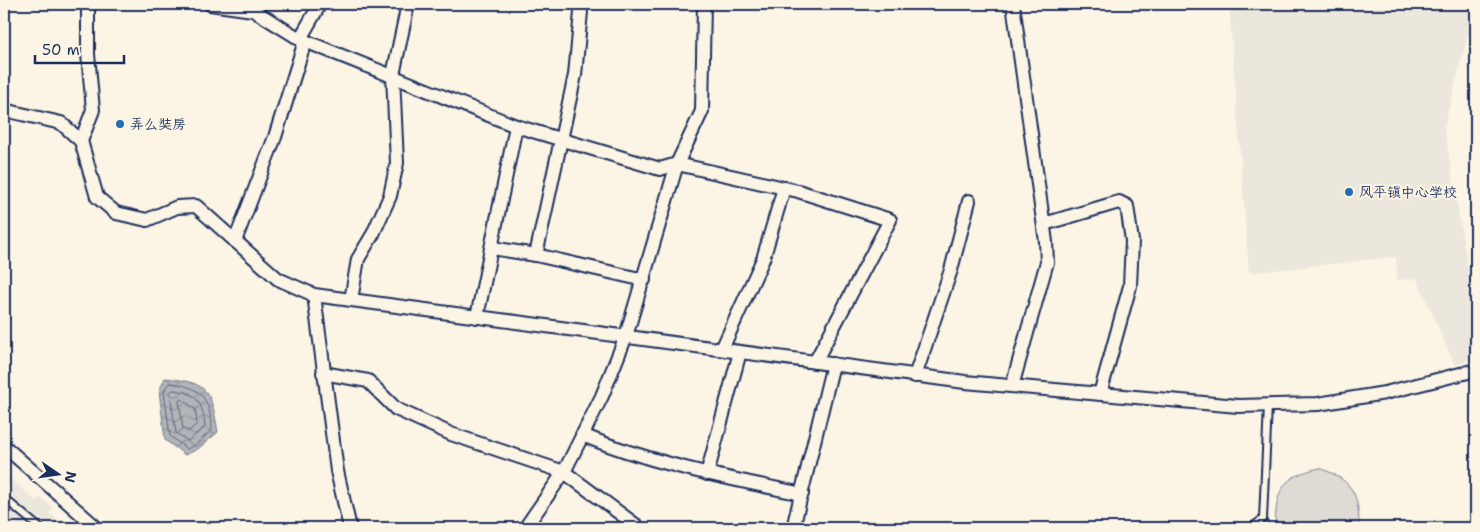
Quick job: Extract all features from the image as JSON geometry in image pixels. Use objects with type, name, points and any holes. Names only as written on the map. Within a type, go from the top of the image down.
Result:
[{"type":"street","points":[[81,141],[93,110],[88,54],[88,4]]},
{"type":"street","points":[[210,4],[253,10],[303,40],[516,126],[660,169],[678,164],[784,188],[890,220],[815,362]]},
{"type":"street","points":[[235,241],[275,137],[303,40],[320,4]]},
{"type":"street","points":[[351,300],[358,260],[373,234],[390,196],[397,164],[393,75],[408,4]]},
{"type":"street","points":[[525,528],[564,472],[602,396],[626,336],[678,164],[702,112],[704,4]]},
{"type":"street","points":[[1012,386],[1047,262],[1044,224],[1013,4]]},
{"type":"street","points":[[536,255],[575,75],[581,12]]},
{"type":"street","points":[[4,110],[61,123],[81,141],[97,197],[116,213],[147,220],[177,207],[196,206],[278,280],[314,295],[915,376],[1238,406],[1318,404],[1385,393],[1476,370]]},
{"type":"street","points":[[477,317],[516,126]]},
{"type":"street","points":[[660,169],[669,194]]},
{"type":"street","points":[[722,349],[763,259],[784,188]]},
{"type":"street","points":[[915,376],[951,270],[968,201]]},
{"type":"street","points":[[1044,224],[1119,202],[1127,206],[1132,241],[1130,286],[1100,394]]},
{"type":"street","points":[[492,248],[536,255],[644,280]]},
{"type":"street","points":[[314,295],[337,471],[350,528]]},
{"type":"street","points":[[707,474],[740,352]]},
{"type":"street","points":[[792,528],[833,364]]},
{"type":"street","points":[[323,373],[368,381],[396,409],[451,434],[564,472],[637,526]]},
{"type":"street","points":[[582,435],[624,452],[707,474],[802,494]]},
{"type":"street","points":[[4,446],[97,528]]},
{"type":"lane","points":[[1251,528],[1263,519],[1268,405]]},
{"type":"lane","points":[[4,498],[40,528]]},
{"type":"shaded area","name":"风平镇中心学校","points":[[1229,4],[1476,4],[1444,127],[1476,317],[1476,357],[1455,365],[1417,279],[1397,280],[1396,257],[1249,273]]},
{"type":"shaded area","points":[[1320,468],[1340,478],[1352,490],[1358,506],[1359,528],[1275,528],[1277,504],[1283,487],[1297,475]]},
{"type":"shaded area","points":[[4,473],[36,501],[41,497],[52,507],[50,513],[69,528],[4,528]]},
{"type":"water","points":[[165,378],[191,382],[199,386],[210,398],[213,407],[218,432],[198,449],[185,455],[165,440],[159,391]]},
{"type":"place","name":"弄么奘房","points":[[120,124]]},
{"type":"place","name":"风平镇中心学校","points":[[1349,192]]}]
